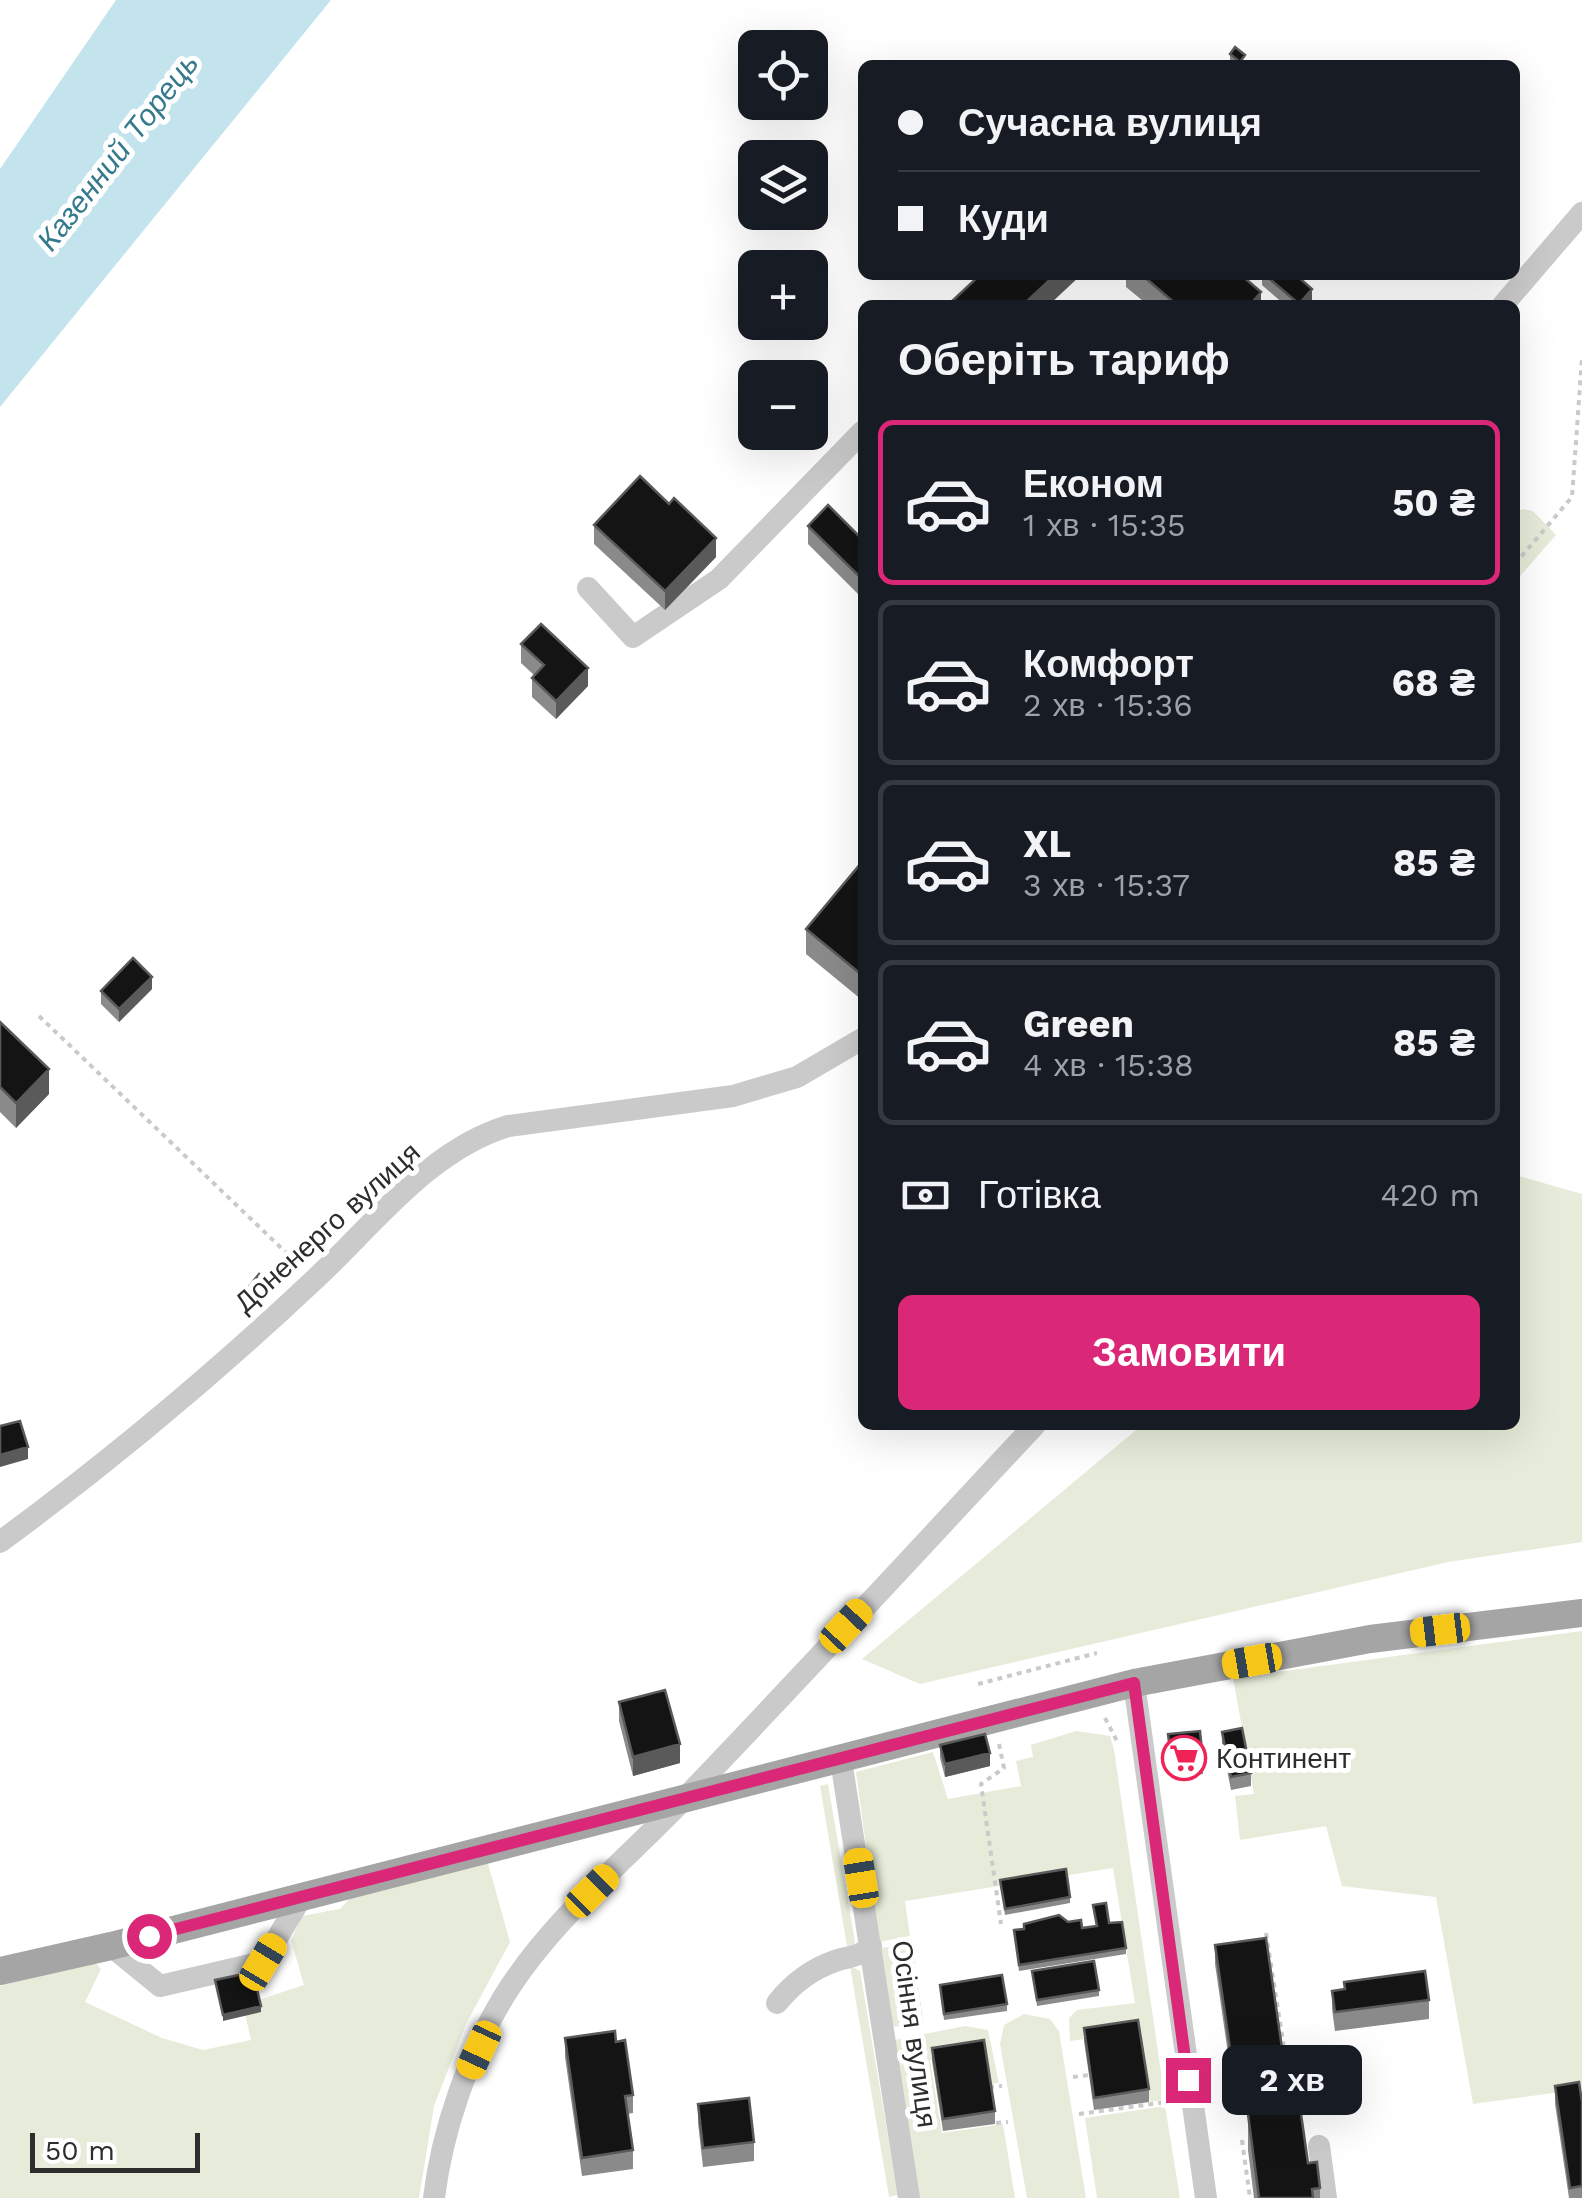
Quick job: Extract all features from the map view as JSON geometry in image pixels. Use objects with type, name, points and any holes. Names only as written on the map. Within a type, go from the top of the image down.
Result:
[{"type":"main road","points":[[0,1970],[301,1898],[1134,1683],[1370,1639],[1582,1614]]},
{"type":"street","points":[[1508,300],[1573,238],[1582,212]]},
{"type":"street","points":[[588,588],[633,637],[719,579],[858,436]]},
{"type":"street","name":"Доненерго вулиця","points":[[0,1542],[135,1440],[312,1282],[419,1179],[485,1133],[508,1126],[732,1096],[797,1077],[858,1041]]},
{"type":"street","points":[[434,2198],[437,2172],[466,2076],[504,1997],[569,1914],[685,1798],[1030,1430]]},
{"type":"street","points":[[1134,1683],[1206,2198]]},
{"type":"street","name":"Осіння вулиця","points":[[841,1760],[909,2198]]},
{"type":"street","points":[[111,1946],[160,1986],[263,1962],[301,1898]]},
{"type":"street","points":[[778,2003],[802,1978],[824,1966],[858,1956],[871,1946]]},
{"type":"street","points":[[1319,2146],[1326,2198]]},
{"type":"path","points":[[1520,558],[1572,497],[1582,358]]},
{"type":"path","points":[[39,1016],[312,1282]]},
{"type":"path","points":[[978,1684],[1096,1653]]},
{"type":"path","points":[[999,1742],[1004,1768],[981,1784],[1002,1924]]},
{"type":"path","points":[[1266,1933],[1292,2099]]},
{"type":"path","points":[[1073,2077],[1089,2075]]},
{"type":"path","points":[[990,2087],[1002,2086]]},
{"type":"path","points":[[1078,2114],[1168,2102]]},
{"type":"path","points":[[996,2123],[1008,2122]]},
{"type":"path","points":[[1242,2140],[1250,2198]]},
{"type":"green space","points":[[1520,510],[1533,511],[1556,535],[1520,576]]},
{"type":"green space","points":[[1520,1176],[1582,1194],[1582,1542],[1448,1562],[920,1684],[862,1659],[1136,1430],[1520,1430]]},
{"type":"green space","points":[[1582,1631],[1582,2089],[1473,2104],[1436,1897],[1342,1886],[1326,1826],[1240,1840],[1235,1796],[1254,1794],[1233,1678]]},
{"type":"green space","points":[[1076,1731],[1110,1736],[1114,1750],[1165,2100],[1150,2102],[1139,2031],[1070,2041],[1069,2018],[1077,2010],[1135,2003],[1113,1868],[905,1901],[910,1936],[879,1942],[856,1772],[933,1752],[948,1799],[1021,1786],[1016,1761],[1033,1757],[1031,1745]]},
{"type":"green space","points":[[828,1784],[855,1942],[848,1952],[820,1786]]},
{"type":"green space","points":[[487,1860],[510,1942],[466,2024],[434,2106],[419,2198],[0,2198],[0,1986],[94,1961],[101,1969],[85,2002],[162,2038],[203,2050],[251,2040],[243,2005],[304,1985],[291,1940],[302,1916],[340,1909],[358,1890]]},
{"type":"green space","points":[[912,1944],[924,2025],[889,2027],[879,1948]]},
{"type":"green space","points":[[850,1966],[860,1971],[898,2195],[889,2197]]},
{"type":"green space","points":[[1024,2014],[1050,2019],[1059,2031],[1086,2198],[1027,2198],[1000,2044],[1004,2025]]},
{"type":"green space","points":[[965,2026],[988,2030],[999,2083],[991,2084],[966,2054],[930,2060],[942,2133],[1003,2124],[1015,2198],[918,2198],[895,2040]]},
{"type":"green space","points":[[1165,2106],[1180,2198],[1097,2198],[1085,2118]]},
{"type":"water","name":"Казенний Торець","points":[[116,0],[331,0],[0,407],[0,169]]},
{"type":"building","points":[[1235,47],[1245,55],[1238,60],[1230,54]]},
{"type":"building","points":[[975,280],[1050,280],[1028,300],[953,300]]},
{"type":"building","points":[[1148,280],[1247,280],[1261,292],[1254,300],[1171,300]]},
{"type":"building","points":[[1271,280],[1302,280],[1312,289],[1302,300],[1294,300]]},
{"type":"building","points":[[640,476],[669,504],[674,498],[716,538],[665,591],[594,525]]},
{"type":"building","points":[[828,505],[858,535],[858,575],[808,526]]},
{"type":"building","points":[[541,624],[588,668],[556,701],[532,678],[544,665],[521,644]]},
{"type":"building","points":[[858,867],[858,972],[806,929]]},
{"type":"building","points":[[133,958],[152,977],[119,1009],[101,991]]},
{"type":"building","points":[[0,1022],[49,1069],[16,1103],[0,1087]]},
{"type":"building","points":[[259,1274],[267,1282],[254,1297],[246,1290]]},
{"type":"building","points":[[20,1421],[28,1447],[0,1455],[0,1426]]},
{"type":"building","points":[[665,1690],[680,1744],[633,1757],[619,1702]]},
{"type":"building","points":[[1242,1728],[1251,1773],[1231,1777],[1222,1732]]},
{"type":"building","points":[[1200,1731],[1203,1761],[1172,1765],[1168,1734]]},
{"type":"building","points":[[985,1734],[990,1753],[945,1764],[940,1745]]},
{"type":"building","points":[[1066,1869],[1070,1897],[1005,1909],[1000,1880]]},
{"type":"building","points":[[1106,1903],[1109,1923],[1122,1922],[1126,1948],[1019,1965],[1014,1930],[1059,1915],[1068,1922],[1081,1920],[1082,1928],[1097,1926],[1093,1905]]},
{"type":"building","points":[[1266,1938],[1284,2062],[1233,2069],[1215,1945]]},
{"type":"building","points":[[1094,1961],[1099,1990],[1037,2000],[1032,1971]]},
{"type":"building","points":[[1425,1971],[1429,2000],[1335,2012],[1332,1991],[1345,1989],[1344,1982]]},
{"type":"building","points":[[253,1972],[261,2006],[223,2015],[215,1980]]},
{"type":"building","points":[[1002,1975],[1007,2004],[944,2014],[940,1985]]},
{"type":"building","points":[[1138,2020],[1149,2089],[1094,2098],[1084,2028]]},
{"type":"building","points":[[615,2031],[616,2042],[625,2040],[633,2095],[625,2096],[633,2150],[582,2158],[565,2038]]},
{"type":"building","points":[[984,2040],[995,2111],[943,2119],[932,2048]]},
{"type":"building","points":[[1579,2082],[1582,2186],[1570,2188],[1555,2086]]},
{"type":"building","points":[[749,2098],[754,2142],[703,2148],[698,2104]]},
{"type":"building","points":[[1300,2107],[1308,2163],[1317,2162],[1320,2188],[1312,2189],[1313,2198],[1259,2198],[1248,2114]]},
{"type":"place","name":"Континент","points":[[1184,1758]]},
{"type":"route","points":[[149,1936],[1134,1683],[1188,2080]]}]
